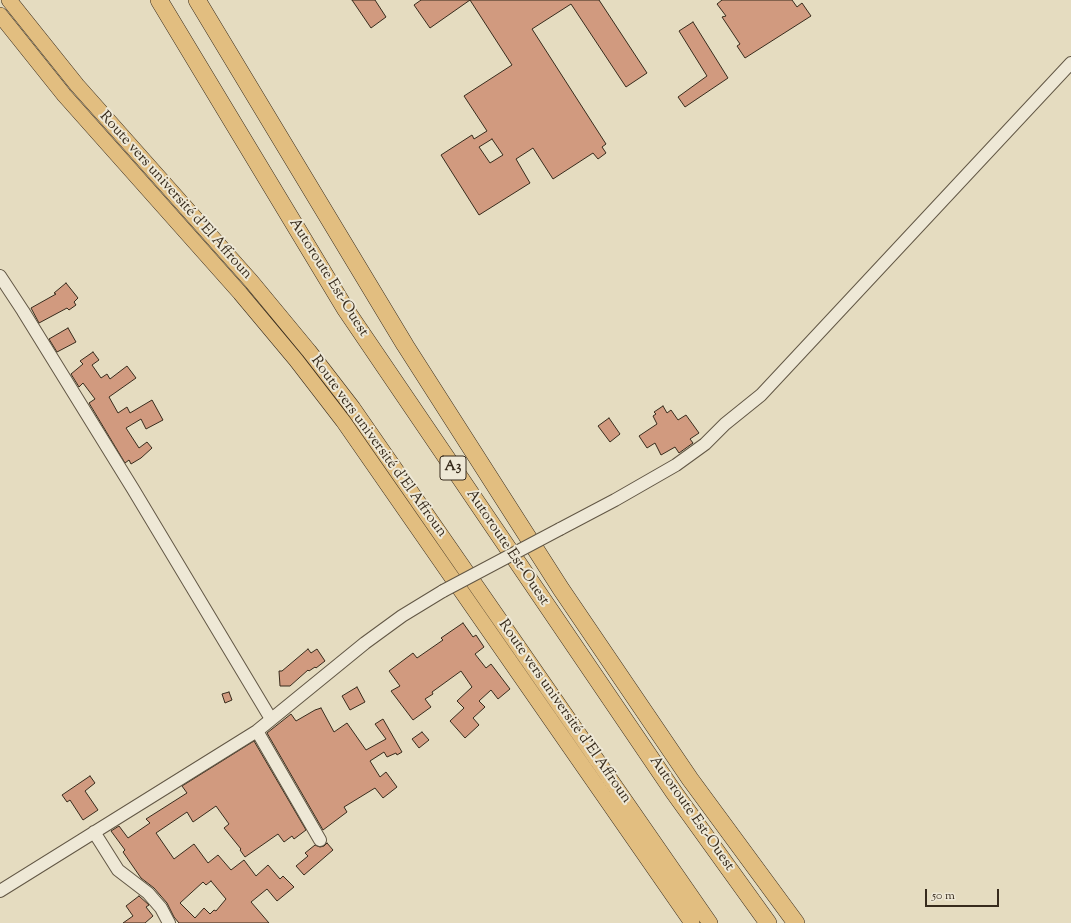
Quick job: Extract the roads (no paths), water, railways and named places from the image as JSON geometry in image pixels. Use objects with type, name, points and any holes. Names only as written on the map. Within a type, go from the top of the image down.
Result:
[{"type":"highway","name":"Autoroute Est-Ouest","points":[[159,0],[346,310],[674,791],[768,923]]},
{"type":"highway","name":"Autoroute Est-Ouest","points":[[197,0],[405,345],[561,589],[690,779],[796,923]]},
{"type":"main road","name":"Route vers université d'El Affroun","points":[[9,0],[77,85],[252,282],[309,351],[349,403],[710,923]]},
{"type":"main road","name":"Route vers université d'El Affroun","points":[[0,15],[64,95],[245,299],[296,360],[343,421],[692,923]]},
{"type":"street","points":[[0,891],[256,731],[365,643],[402,616],[443,591],[615,500],[676,464],[705,444],[725,424],[761,395],[1071,63]]},
{"type":"street","points":[[0,276],[129,483],[271,719]]},
{"type":"street","points":[[256,731],[320,840]]},
{"type":"street","points":[[94,832],[118,870],[148,893],[161,908],[169,923]]}]
